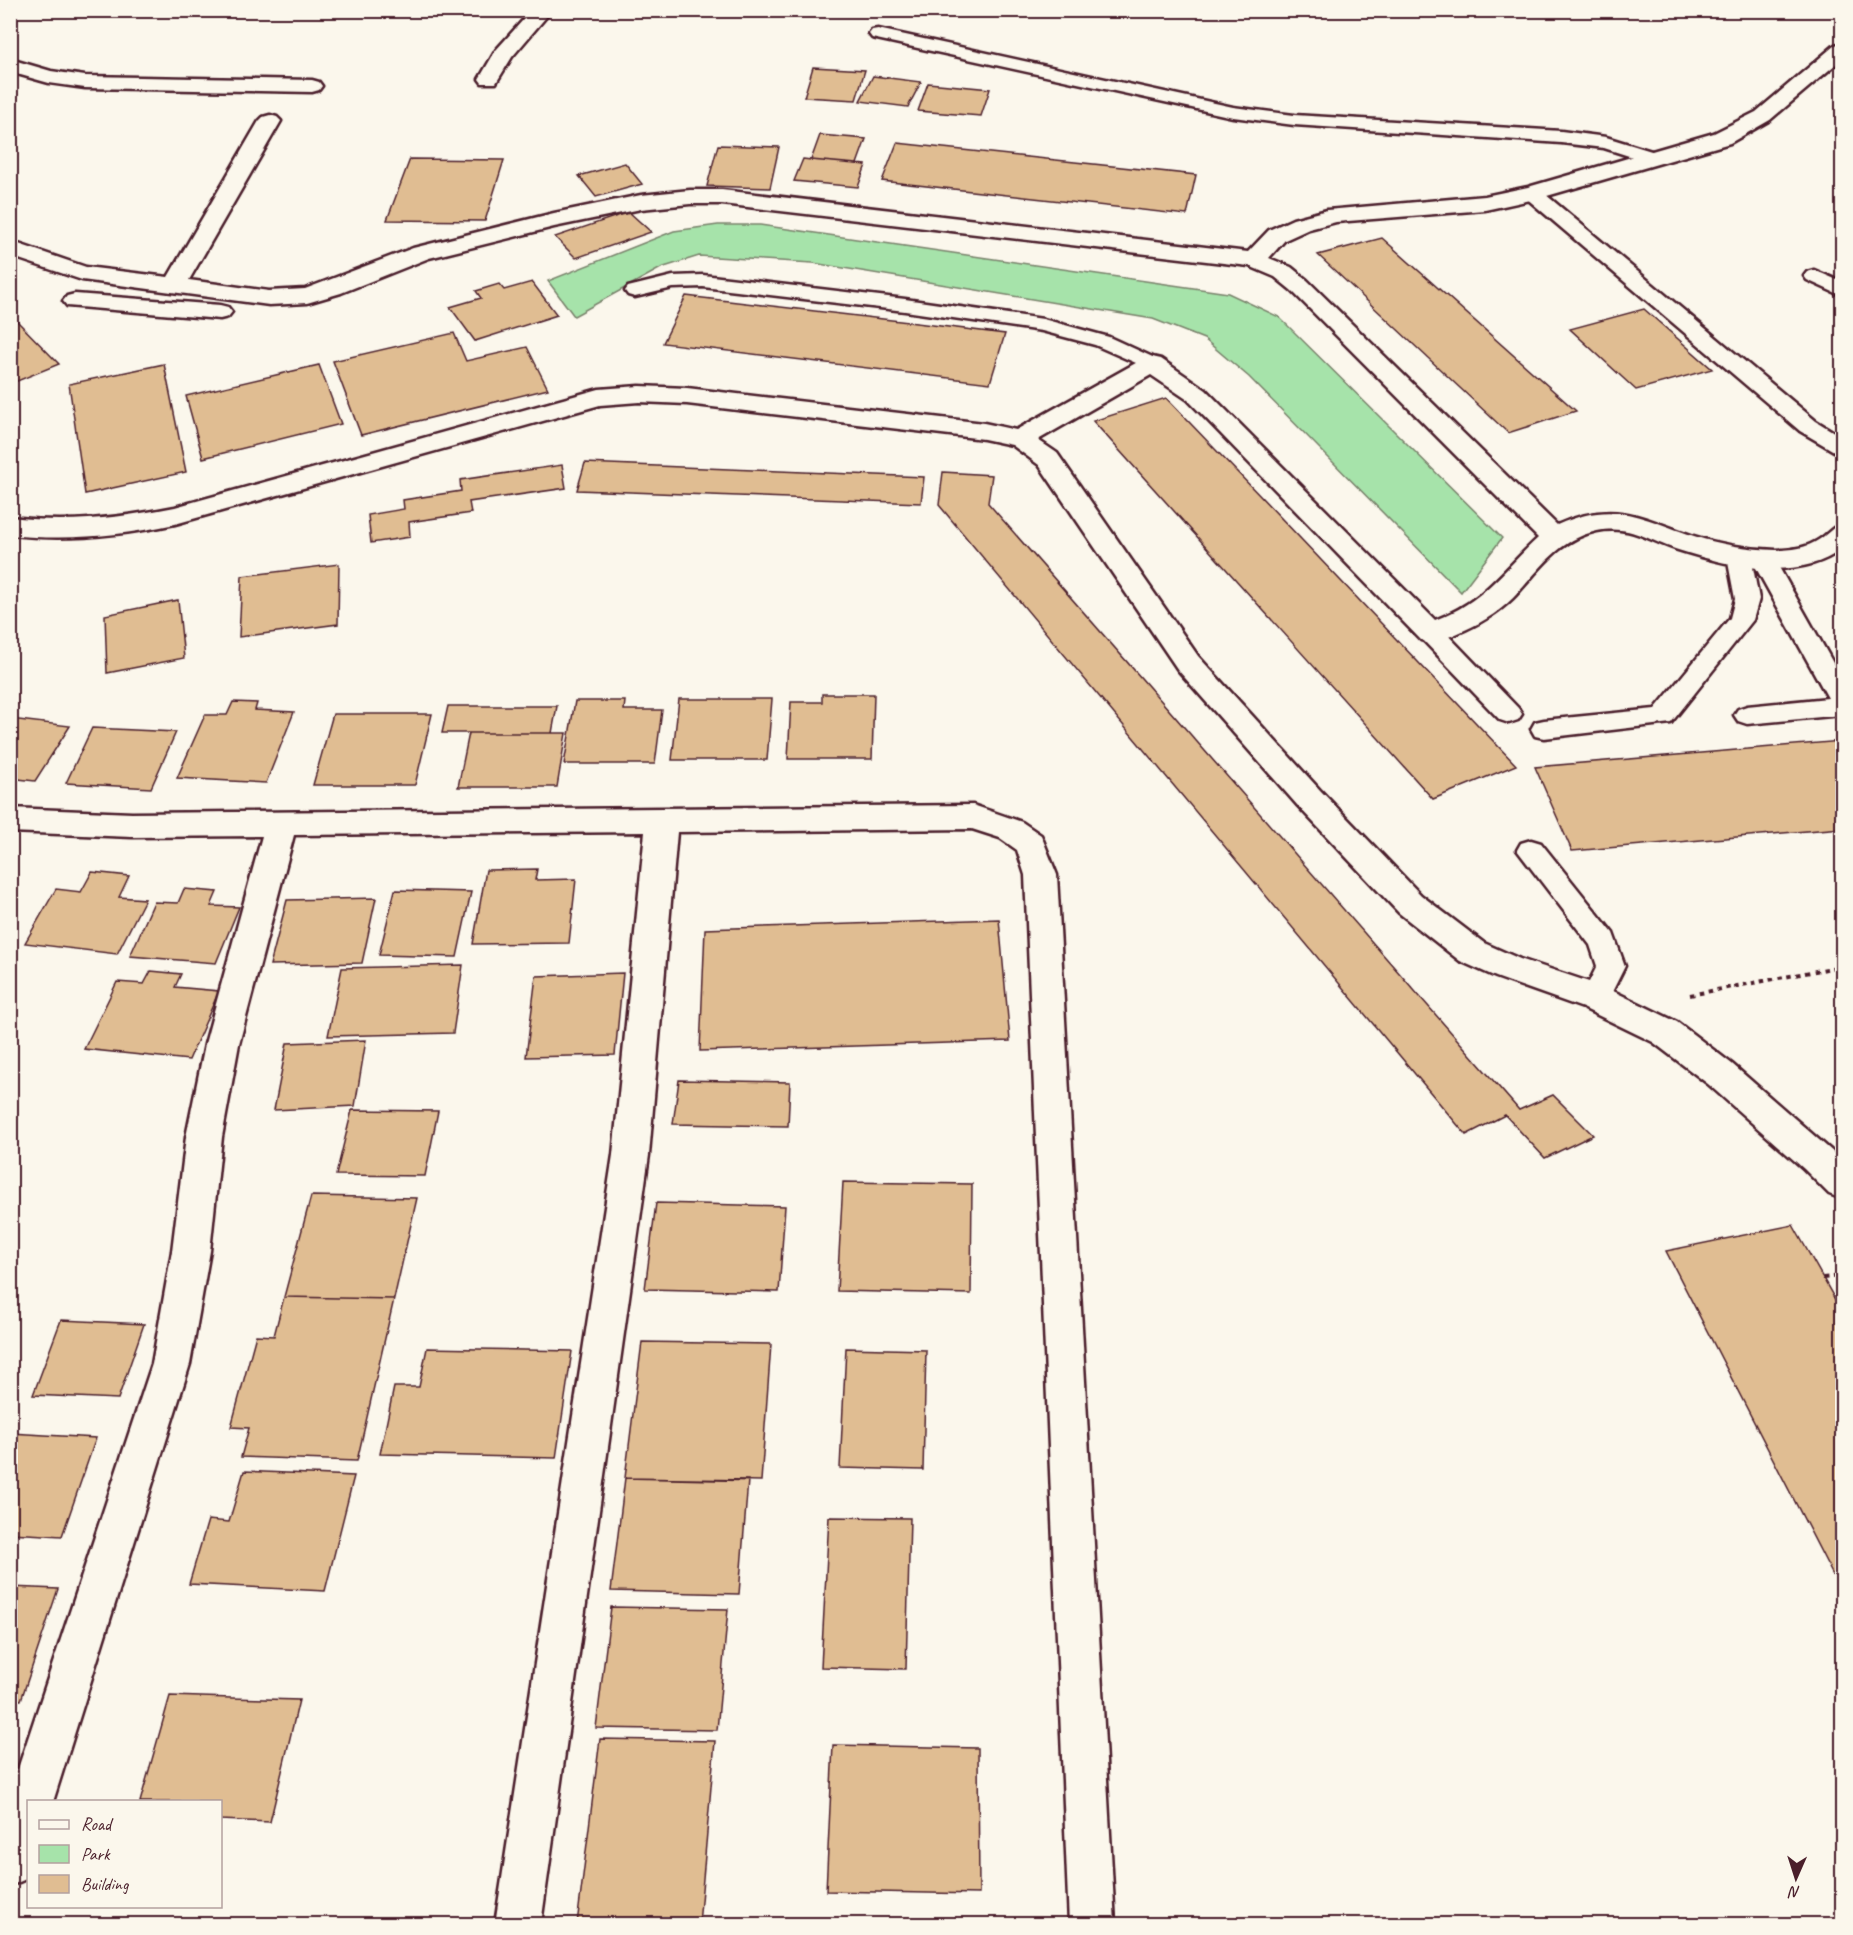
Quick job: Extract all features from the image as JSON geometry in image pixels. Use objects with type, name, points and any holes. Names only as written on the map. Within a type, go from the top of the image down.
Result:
[{"type":"street","points":[[489,79],[503,54],[543,10]]},
{"type":"street","points":[[1254,260],[1277,236],[1301,224],[1335,214],[1485,204],[1532,193],[1722,138],[1763,116],[1842,49]]},
{"type":"street","points":[[10,65],[49,76],[85,82],[312,86]]},
{"type":"street","points":[[175,285],[270,121]]},
{"type":"street","points":[[10,249],[82,273],[269,298],[307,296],[421,253],[554,220],[641,202],[690,197],[760,200],[1254,260],[1283,272],[1299,285],[1553,537]]},
{"type":"street","points":[[75,301],[230,313],[254,309],[269,298]]},
{"type":"street","points":[[1020,439],[1152,363],[1197,395],[1431,633],[1469,617],[1489,604],[1553,537],[1578,525],[1617,520],[1651,528],[1686,543],[1751,558],[1798,557],[1828,547],[1842,533]]},
{"type":"street","points":[[10,526],[82,531],[139,524],[210,507],[561,406],[599,398],[629,395],[711,399],[984,431],[1020,439],[1048,459],[1188,663],[1309,798],[1410,904],[1472,952],[1508,968],[1606,1003],[1665,1032],[1720,1074],[1817,1158],[1842,1183]]},
{"type":"street","points":[[10,820],[132,825],[973,817],[1011,830],[1030,843],[1041,875],[1092,1924]]},
{"type":"street","points":[[518,1924],[631,1155],[662,821]]},
{"type":"street","points":[[31,1800],[171,1364],[191,1251],[204,1137],[222,1044],[281,824]]},
{"type":"street","points":[[10,1863],[27,1810]]},
{"type":"lane","points":[[878,34],[1233,112],[1294,120],[1562,137],[1606,143],[1654,158]]},
{"type":"lane","points":[[1532,193],[1808,426],[1842,446]]},
{"type":"lane","points":[[1814,276],[1842,290]]},
{"type":"lane","points":[[635,291],[673,282],[704,281],[905,305],[1043,326],[1102,341],[1152,363]]},
{"type":"lane","points":[[1751,558],[1842,700]]},
{"type":"lane","points":[[1544,729],[1662,717],[1741,620],[1747,599],[1751,558]]},
{"type":"lane","points":[[1431,633],[1509,714]]},
{"type":"lane","points":[[1747,715],[1842,706]]},
{"type":"lane","points":[[1531,850],[1603,941],[1611,966],[1606,1003]]},
{"type":"path","points":[[1606,1003],[1842,966]]},
{"type":"path","points":[[1823,1278],[1842,1276]]},
{"type":"green space","points":[[718,225],[760,225],[1228,293],[1279,317],[1502,538],[1461,592],[1249,377],[1204,339],[1153,319],[813,263],[699,256],[661,268],[574,316],[548,281],[674,231]]},
{"type":"building","points":[[813,67],[865,70],[856,100],[804,97]]},
{"type":"building","points":[[873,76],[921,82],[908,107],[860,101]]},
{"type":"building","points":[[928,83],[990,89],[981,116],[918,111]]},
{"type":"building","points":[[820,135],[866,139],[857,164],[811,160]]},
{"type":"building","points":[[897,143],[1196,175],[1187,215],[882,181]]},
{"type":"building","points":[[718,145],[779,147],[770,188],[707,186]]},
{"type":"building","points":[[410,159],[504,160],[485,221],[387,220]]},
{"type":"building","points":[[803,159],[866,165],[858,187],[794,181]]},
{"type":"building","points":[[625,163],[642,184],[596,197],[579,176]]},
{"type":"building","points":[[629,212],[651,232],[576,258],[555,237]]},
{"type":"building","points":[[1382,238],[1576,411],[1508,433],[1318,255]]},
{"type":"building","points":[[532,282],[557,315],[475,341],[450,307],[481,298],[476,291],[499,284],[504,290]]},
{"type":"building","points":[[686,296],[1005,334],[990,383],[663,343]]},
{"type":"building","points":[[1644,309],[1712,369],[1636,390],[1570,329]]},
{"type":"building","points":[[17,321],[59,364],[10,384],[10,324]]},
{"type":"building","points":[[454,333],[466,361],[527,347],[548,389],[361,435],[333,361]]},
{"type":"building","points":[[164,364],[186,472],[85,494],[69,384]]},
{"type":"building","points":[[319,365],[341,424],[203,458],[186,396]]},
{"type":"building","points":[[1166,398],[1516,765],[1433,799],[1093,421]]},
{"type":"building","points":[[585,463],[924,477],[921,503],[577,490]]},
{"type":"building","points":[[562,465],[566,488],[469,502],[471,513],[409,522],[410,537],[371,543],[368,515],[404,509],[403,500],[461,491],[460,480]]},
{"type":"building","points":[[943,472],[992,475],[988,503],[1519,1110],[1553,1095],[1593,1135],[1545,1158],[1505,1115],[1466,1135],[939,505]]},
{"type":"building","points":[[339,564],[338,624],[239,637],[242,576]]},
{"type":"building","points":[[178,600],[184,658],[107,673],[105,615]]},
{"type":"building","points":[[822,694],[874,694],[872,759],[788,759],[791,702],[822,702]]},
{"type":"building","points":[[679,699],[772,699],[767,760],[672,760]]},
{"type":"building","points":[[575,701],[625,701],[624,710],[662,710],[655,764],[564,764]]},
{"type":"building","points":[[233,702],[257,703],[255,710],[294,712],[266,783],[177,778],[205,715],[227,715]]},
{"type":"building","points":[[448,706],[557,706],[552,733],[442,733]]},
{"type":"building","points":[[333,714],[432,714],[415,785],[313,785]]},
{"type":"building","points":[[10,719],[70,726],[35,781],[10,778]]},
{"type":"building","points":[[92,728],[176,732],[151,788],[66,783]]},
{"type":"building","points":[[469,733],[566,733],[557,787],[458,787]]},
{"type":"building","points":[[1842,741],[1842,828],[1572,851],[1535,767]]},
{"type":"building","points":[[537,869],[535,880],[576,879],[569,943],[473,944],[486,870]]},
{"type":"building","points":[[92,872],[129,876],[119,897],[145,899],[117,954],[25,943],[56,889],[81,892]]},
{"type":"building","points":[[184,889],[217,892],[211,906],[239,907],[216,963],[130,956],[154,902],[178,903]]},
{"type":"building","points":[[395,890],[471,892],[457,957],[379,955]]},
{"type":"building","points":[[376,898],[362,963],[270,965],[287,900]]},
{"type":"building","points":[[999,919],[1010,1041],[700,1051],[705,929]]},
{"type":"building","points":[[463,965],[453,1033],[328,1036],[342,968]]},
{"type":"building","points":[[151,971],[181,974],[175,987],[219,991],[189,1060],[84,1049],[117,982],[144,984]]},
{"type":"building","points":[[623,973],[615,1055],[526,1057],[536,976]]},
{"type":"building","points":[[366,1040],[355,1106],[274,1110],[287,1043]]},
{"type":"building","points":[[679,1080],[790,1082],[788,1126],[673,1124]]},
{"type":"building","points":[[352,1110],[438,1111],[425,1176],[336,1175]]},
{"type":"building","points":[[843,1182],[972,1184],[971,1294],[837,1291]]},
{"type":"building","points":[[311,1196],[417,1198],[394,1299],[284,1297]]},
{"type":"building","points":[[656,1203],[785,1206],[779,1292],[645,1289]]},
{"type":"building","points":[[1793,1225],[1842,1312],[1842,1593],[1666,1251]]},
{"type":"building","points":[[284,1297],[394,1299],[357,1461],[241,1457],[249,1428],[231,1427],[256,1335],[274,1336]]},
{"type":"building","points":[[61,1320],[144,1324],[118,1399],[33,1395]]},
{"type":"building","points":[[642,1342],[771,1344],[761,1481],[625,1478]]},
{"type":"building","points":[[427,1348],[572,1351],[556,1458],[380,1454],[394,1387],[419,1387]]},
{"type":"building","points":[[846,1348],[926,1350],[923,1470],[840,1468]]},
{"type":"building","points":[[10,1433],[96,1438],[62,1536],[10,1533]]},
{"type":"building","points":[[244,1471],[354,1476],[325,1591],[189,1584],[208,1520],[229,1522]]},
{"type":"building","points":[[625,1478],[748,1480],[739,1594],[611,1591]]},
{"type":"building","points":[[829,1517],[910,1518],[906,1669],[821,1667]]},
{"type":"building","points":[[10,1587],[58,1589],[21,1700],[10,1700]]},
{"type":"building","points":[[611,1607],[728,1609],[717,1730],[596,1728]]},
{"type":"building","points":[[170,1696],[299,1700],[270,1822],[222,1820],[222,1800],[141,1800]]},
{"type":"building","points":[[600,1739],[715,1741],[699,1924],[577,1924]]},
{"type":"building","points":[[833,1745],[978,1748],[979,1894],[826,1891]]}]
